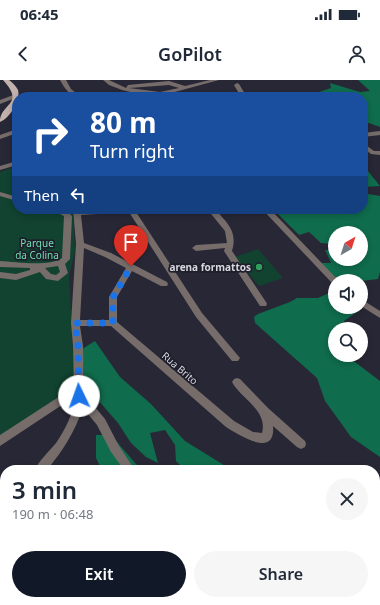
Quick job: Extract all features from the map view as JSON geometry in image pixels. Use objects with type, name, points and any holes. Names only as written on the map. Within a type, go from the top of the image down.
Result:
[{"type":"main road","points":[[6,80],[14,87],[15,92]]},
{"type":"main road","points":[[0,120],[12,105]]},
{"type":"street","points":[[63,80],[70,92]]},
{"type":"street","points":[[106,80],[111,84],[122,88],[142,92]]},
{"type":"street","points":[[169,92],[216,80]]},
{"type":"street","points":[[122,88],[158,84],[174,84],[186,88]]},
{"type":"street","points":[[237,86],[241,92]]},
{"type":"street","points":[[0,102],[12,100]]},
{"type":"street","points":[[0,137],[12,133]]},
{"type":"street","points":[[368,134],[380,133]]},
{"type":"street","points":[[368,147],[377,153],[380,159]]},
{"type":"street","points":[[0,168],[12,164]]},
{"type":"street","points":[[1,196],[12,198]]},
{"type":"street","points":[[0,275],[16,277],[56,264],[66,259],[68,216],[66,214]]},
{"type":"street","points":[[44,465],[66,437],[79,406],[78,346],[75,323],[80,244],[77,214]]},
{"type":"street","points":[[135,214],[199,315],[235,358]]},
{"type":"street","points":[[215,214],[229,231],[230,245],[228,249],[230,255],[263,304]]},
{"type":"street","points":[[271,214],[328,274]]},
{"type":"street","points":[[80,244],[131,266],[164,284]]},
{"type":"street","points":[[196,248],[230,245]]},
{"type":"street","points":[[0,264],[56,264],[64,273],[58,278],[50,277],[42,269],[0,268]]},
{"type":"street","points":[[75,323],[113,323],[113,297],[131,266]]},
{"type":"street","points":[[368,307],[380,316]]},
{"type":"street","name":"Rua Brito","points":[[113,323],[230,424],[252,436],[265,438],[267,436],[268,428],[264,411]]},
{"type":"street","points":[[237,382],[264,411],[301,444]]},
{"type":"street","points":[[0,440],[79,392]]},
{"type":"street","points":[[79,392],[101,422],[115,449],[126,465]]},
{"type":"green space","points":[[358,80],[380,80],[380,127],[368,123],[368,92],[360,92],[370,91]]},
{"type":"green space","points":[[330,83],[360,92],[319,92],[331,88]]},
{"type":"green space","name":"Parque da Colina","points":[[12,168],[12,214],[73,214],[75,251],[69,276],[75,391],[0,443],[0,172]]},
{"type":"green space","points":[[368,171],[380,186],[368,187]]},
{"type":"green space","points":[[368,194],[380,196],[380,272],[378,279],[368,280],[368,274],[331,274],[320,263],[328,263],[328,266],[368,266],[368,226],[328,226],[328,244],[321,243],[309,232],[299,235],[278,214],[368,214]]},
{"type":"green space","name":"arena formattos","points":[[258,249],[283,278],[259,286],[235,257]]},
{"type":"green space","points":[[328,293],[328,314],[354,314],[344,322],[328,322],[328,362],[355,362],[380,381],[380,457],[351,437],[325,401],[317,378],[255,323],[254,317],[258,314],[297,298],[318,298]]},
{"type":"green space","points":[[95,341],[120,377],[151,404],[185,441],[224,465],[180,465],[176,461],[175,445],[165,430],[150,433],[158,463],[146,457],[131,443],[118,423],[85,385],[82,349]]},
{"type":"green space","points":[[96,435],[111,435],[137,465],[100,465],[96,458]]},
{"type":"place","name":"arena formattos","points":[[259,267]]},
{"type":"route","points":[[79,396],[78,346],[75,323],[113,323],[113,297],[131,266]]}]
